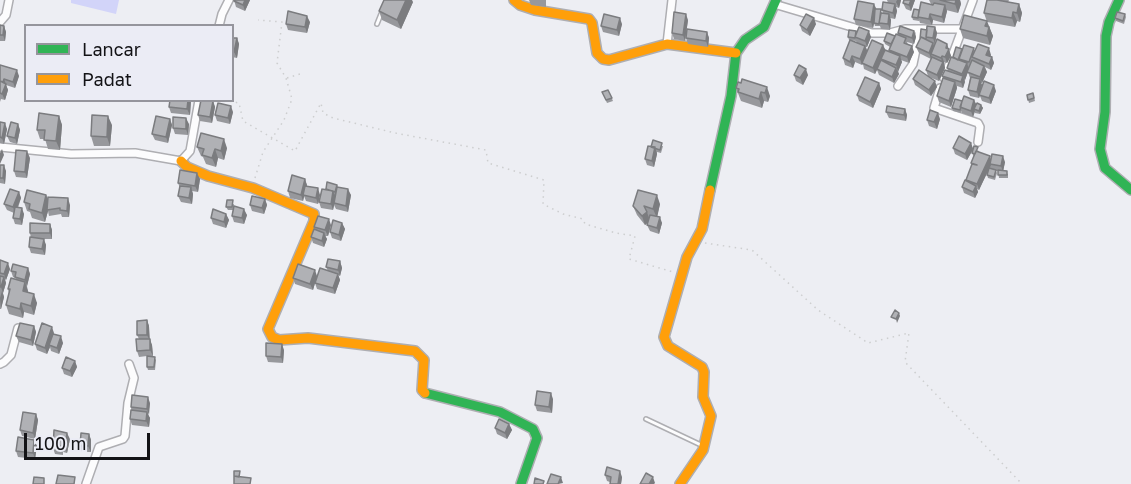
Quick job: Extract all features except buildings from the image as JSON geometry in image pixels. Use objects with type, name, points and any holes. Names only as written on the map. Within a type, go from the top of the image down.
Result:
[{"type":"street","points":[[0,22],[6,15],[9,0]]},
{"type":"street","points":[[220,24],[229,0]]},
{"type":"street","points":[[514,0],[520,5],[535,10],[589,19],[592,23],[597,52],[603,59],[612,60],[666,44],[736,53]]},
{"type":"street","points":[[666,44],[672,0]]},
{"type":"street","points":[[974,0],[934,108],[978,123],[980,127],[978,142]]},
{"type":"street","points":[[1119,0],[1109,22],[1106,36],[1105,112],[1101,149],[1105,168],[1131,190]]},
{"type":"street","points":[[680,484],[700,457],[711,416],[703,397],[704,372],[702,367],[668,346],[664,337],[682,274],[706,216],[711,179],[731,96],[736,53],[745,40],[764,27],[775,2],[872,33],[890,33],[905,29],[962,29]]},
{"type":"street","points":[[897,86],[913,64],[920,30]]},
{"type":"street","points":[[181,161],[190,150],[199,102]]},
{"type":"street","points":[[0,147],[70,154],[135,153],[181,161],[187,167],[208,176],[253,188],[314,214],[314,221],[268,329],[272,337],[279,340],[308,338],[415,351],[424,360],[422,390],[427,395],[500,412],[536,433],[537,438],[521,484]]},
{"type":"street","points":[[0,364],[11,355],[18,328]]},
{"type":"street","points":[[87,484],[99,447],[123,439],[125,436],[128,403],[134,378],[129,364]]},
{"type":"lane","points":[[378,24],[383,8]]},
{"type":"lane","points":[[646,419],[704,446]]},
{"type":"path","points":[[253,188],[263,152],[284,120],[292,99],[286,78],[277,63],[282,22],[258,20]]},
{"type":"path","points":[[286,78],[300,74]]},
{"type":"path","points":[[232,102],[239,104],[243,121],[295,151],[321,104],[323,113],[333,118],[395,133],[486,150],[488,163],[544,180],[543,204],[563,214],[583,219],[585,224],[635,236],[630,259],[682,274]]},
{"type":"path","points":[[695,245],[752,250],[819,309],[867,343],[909,333],[905,362],[1022,484]]},
{"type":"shaded area","points":[[71,0],[119,0],[116,14],[71,3]]},
{"type":"traffic: fast","points":[[710,190],[731,96],[736,53],[745,40],[764,27],[776,0]]},
{"type":"traffic: fast","points":[[1119,0],[1109,22],[1106,36],[1105,112],[1100,149],[1105,168],[1131,190]]},
{"type":"traffic: fast","points":[[425,393],[500,412],[533,429],[537,438],[521,484]]},
{"type":"traffic: slow","points":[[514,0],[520,5],[535,10],[589,19],[592,23],[597,53],[603,59],[609,60],[667,44],[736,53]]},
{"type":"traffic: slow","points":[[181,161],[187,167],[208,176],[253,188],[314,214],[314,221],[268,329],[272,337],[279,340],[308,338],[415,351],[424,360],[422,390],[425,393]]},
{"type":"traffic: slow","points":[[680,484],[703,450],[711,416],[703,397],[704,372],[702,367],[668,346],[664,337],[687,257],[702,229],[710,190]]}]
